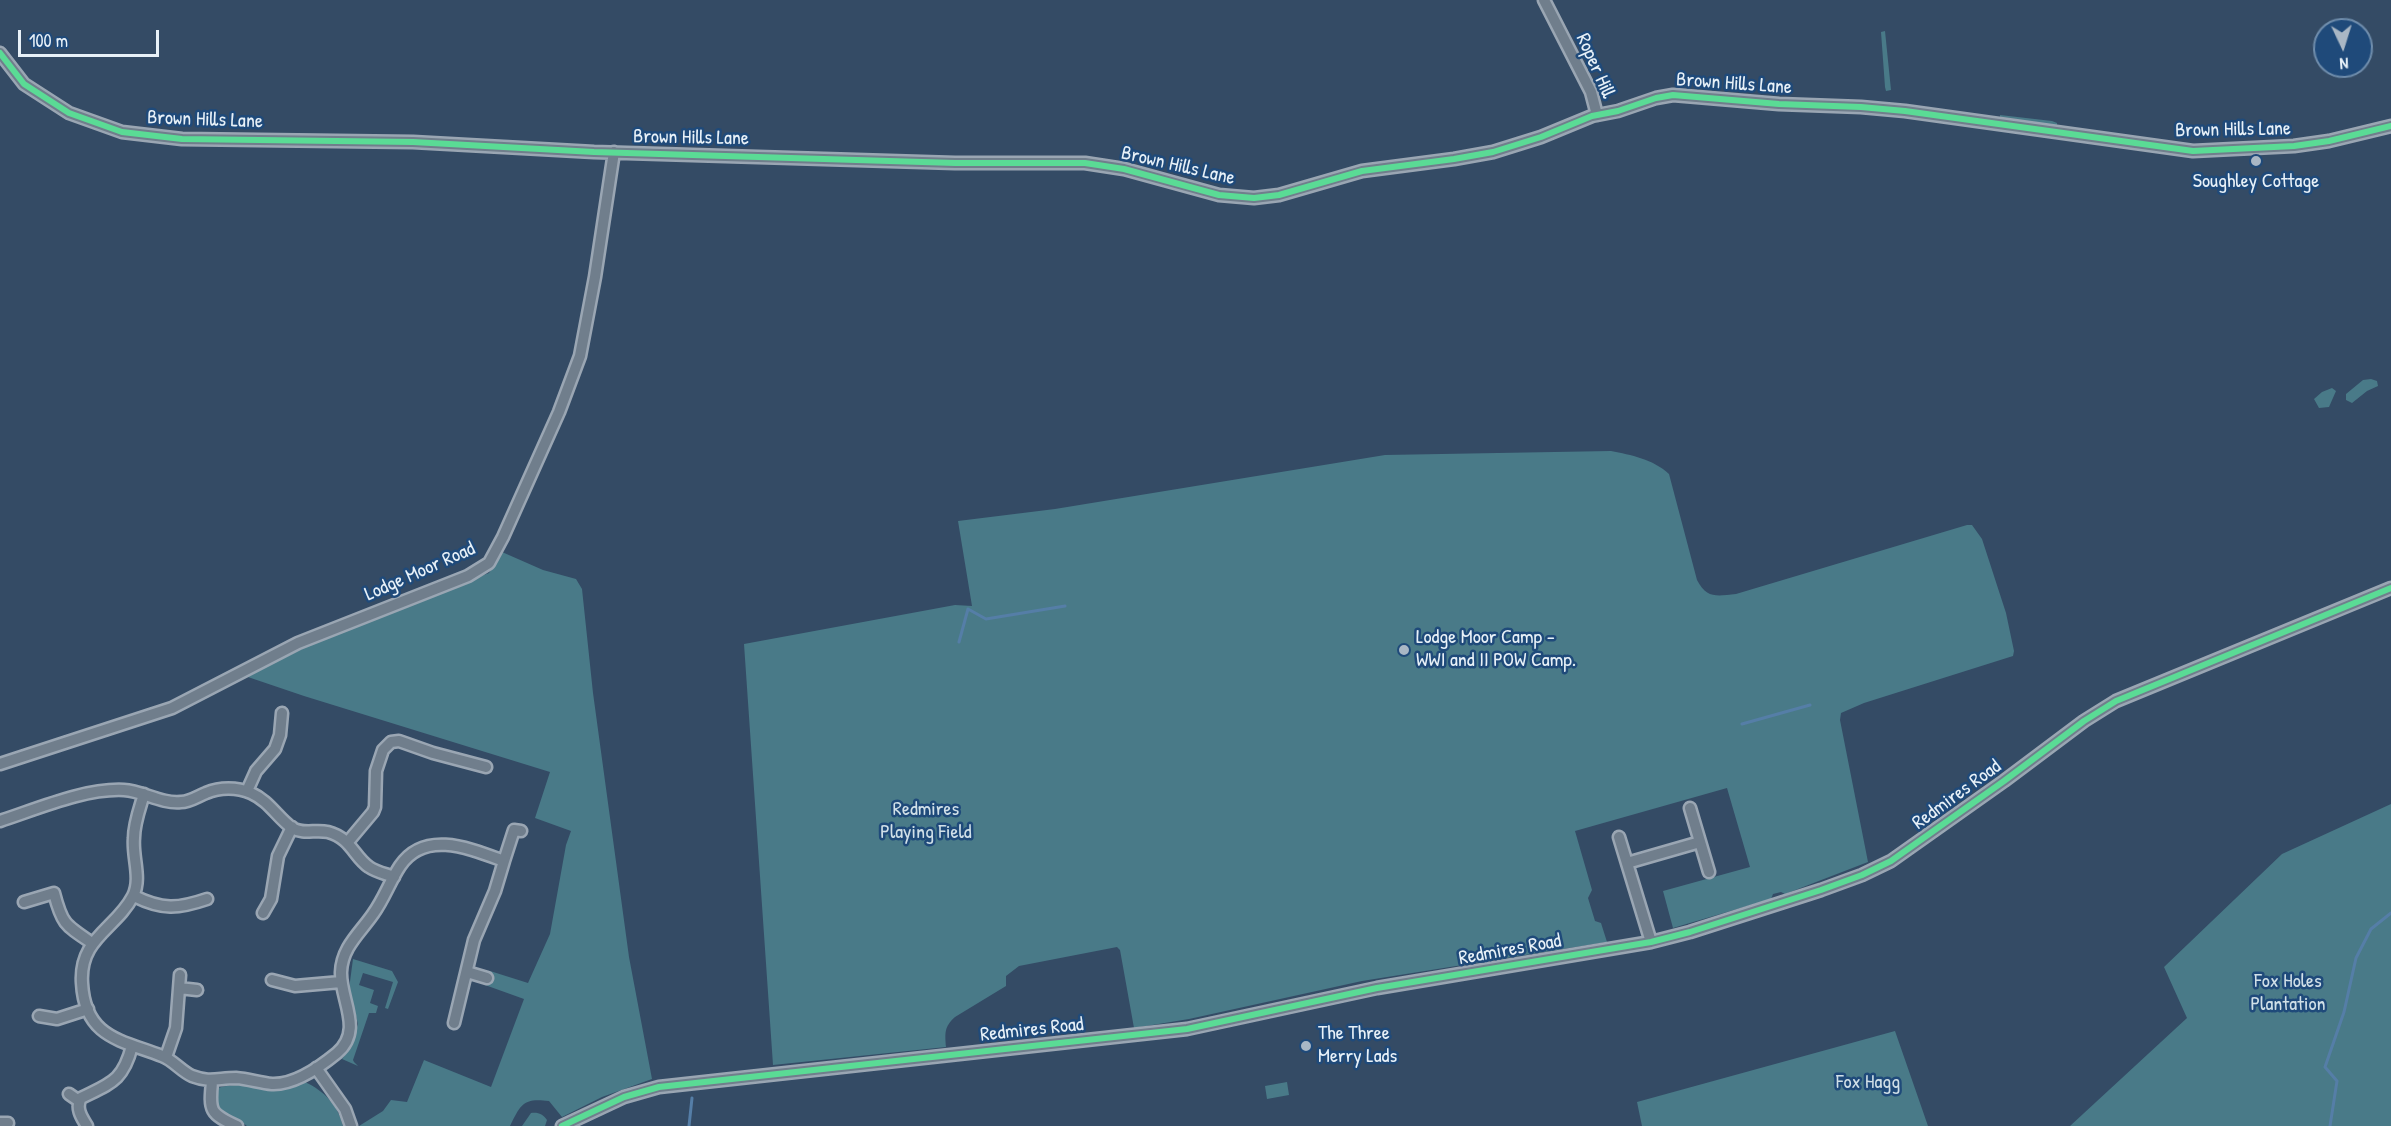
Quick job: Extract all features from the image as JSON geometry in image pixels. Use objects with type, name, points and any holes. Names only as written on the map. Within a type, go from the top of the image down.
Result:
[{"type":"street","name":"Roper Hill","points":[[1544,0],[1591,92],[1596,115]]},
{"type":"street","name":"Brown Hills Lane","points":[[0,53],[24,84],[69,113],[122,132],[182,139],[413,142],[614,152],[966,163],[1085,163],[1124,169],[1220,195],[1254,198],[1279,195],[1362,171],[1493,152],[1541,137],[1596,115],[1618,111],[1662,96],[1687,95],[1779,104],[1894,110],[2201,151],[2294,146],[2329,141],[2391,126]]},
{"type":"street","name":"Lodge Moor Road","points":[[0,764],[172,708],[298,643],[473,574],[489,563],[578,364],[594,286],[614,152]]},
{"type":"street","name":"Redmires Road","points":[[562,1126],[624,1097],[659,1087],[1187,1029],[1377,988],[1650,942],[1774,906],[1876,869],[1921,842],[2074,728],[2110,704],[2391,588]]},
{"type":"street","points":[[248,791],[256,771],[275,749],[280,735],[282,713]]},
{"type":"street","points":[[347,843],[373,812],[376,771],[383,750],[391,742],[399,741],[443,757],[486,767]]},
{"type":"street","points":[[1,817],[99,791],[126,790],[174,803],[185,802],[222,788],[248,791],[266,802],[292,827],[300,831],[328,832],[347,843],[369,868],[394,877]]},
{"type":"street","points":[[144,794],[134,834],[133,847],[137,877],[134,896],[92,944],[85,958],[82,984],[88,1009],[106,1034],[132,1046],[166,1057],[189,1075],[212,1082],[234,1078],[280,1083],[298,1078],[337,1053],[345,1044],[351,1018],[341,982],[341,971],[347,948],[375,911],[401,864],[412,854],[427,846],[456,845],[504,861]]},
{"type":"street","points":[[1690,808],[1709,872]]},
{"type":"street","points":[[263,913],[271,899],[278,856],[292,827]]},
{"type":"street","points":[[454,1023],[478,929],[495,891],[517,830]]},
{"type":"street","points":[[1619,837],[1650,942]]},
{"type":"street","points":[[1627,863],[1700,842]]},
{"type":"street","points":[[24,902],[54,892],[60,917],[65,924],[92,944]]},
{"type":"street","points":[[134,896],[157,907],[191,910],[207,898]]},
{"type":"street","points":[[467,972],[487,978]]},
{"type":"street","points":[[166,1057],[176,1028],[180,975]]},
{"type":"street","points":[[272,980],[295,986],[341,982]]},
{"type":"street","points":[[179,988],[197,990]]},
{"type":"street","points":[[39,1016],[57,1019],[88,1009]]},
{"type":"street","points":[[87,1126],[78,1107],[79,1101],[122,1074],[132,1046]]},
{"type":"street","points":[[315,1068],[345,1109],[351,1126]]},
{"type":"street","points":[[212,1082],[210,1102],[212,1111],[219,1118],[237,1126]]},
{"type":"street","points":[[69,1094],[79,1101]]},
{"type":"green space","points":[[1885,31],[1891,90],[1886,91],[1881,32]]},
{"type":"green space","points":[[2000,115],[2052,121],[2057,123],[2057,127],[2000,120]]},
{"type":"green space","points":[[2363,380],[2377,381],[2378,386],[2367,391],[2352,403],[2346,400],[2346,394]]},
{"type":"green space","points":[[2332,388],[2336,391],[2329,407],[2319,408],[2314,399],[2322,392]]},
{"type":"green space","name":"Redmires Playing Field","points":[[1611,451],[1649,461],[1669,474],[1697,580],[1705,590],[1713,595],[1736,594],[1967,525],[1972,525],[1982,539],[2006,613],[2013,656],[1864,703],[1841,713],[1840,720],[1868,862],[1785,894],[1781,892],[1773,894],[1771,899],[1673,928],[1663,891],[1750,867],[1727,788],[1575,831],[1592,890],[1588,898],[1595,921],[1601,923],[1607,942],[1362,981],[1189,1019],[1134,1028],[1120,950],[1117,947],[1019,966],[1006,976],[1006,986],[951,1021],[946,1030],[946,1047],[773,1065],[744,644],[955,605],[972,606],[958,521],[1055,509],[1385,455]]},
{"type":"green space","points":[[502,552],[543,570],[576,579],[582,589],[593,693],[629,957],[652,1079],[602,1097],[562,1117],[549,1101],[528,1102],[517,1112],[510,1126],[359,1126],[383,1111],[391,1100],[407,1102],[424,1060],[491,1087],[524,999],[485,985],[490,971],[528,983],[550,934],[566,845],[571,831],[535,818],[550,772],[242,675],[352,627],[489,573]]},
{"type":"green space","name":"Fox Holes Plantation","points":[[2391,804],[2391,1126],[2070,1126],[2187,1018],[2164,967],[2282,854]]},
{"type":"green space","points":[[353,959],[392,971],[398,982],[388,1009],[385,1008],[393,982],[363,973],[359,985],[374,990],[370,1003],[378,1006],[376,1013],[369,1013],[353,1060],[358,1066],[342,1059],[352,1046],[358,1024],[349,989]]},
{"type":"green space","name":"Fox Hagg","points":[[1895,1031],[1928,1126],[1642,1126],[1637,1102]]},
{"type":"green space","points":[[305,1082],[318,1090],[334,1105],[343,1126],[247,1126],[223,1113],[216,1105],[218,1088],[240,1085],[282,1088]]},
{"type":"green space","points":[[1287,1082],[1289,1095],[1267,1099],[1265,1086]]},
{"type":"green space","points":[[531,1113],[544,1116],[547,1120],[545,1126],[522,1126]]},
{"type":"waterway","points":[[959,642],[968,609],[986,619],[1065,606]]},
{"type":"waterway","points":[[1742,724],[1810,705]]},
{"type":"waterway","points":[[2330,1126],[2337,1081],[2325,1067],[2344,1012],[2356,958],[2371,929],[2391,913]]},
{"type":"waterway","points":[[689,1126],[692,1098]]},
{"type":"cycle path","points":[[0,53],[24,84],[69,113],[122,132],[182,139],[413,142],[594,152],[955,163],[1085,163],[1124,169],[1219,195],[1254,198],[1279,195],[1362,171],[1493,152],[1541,137],[1592,116],[1673,95],[1905,111],[2193,151],[2294,146],[2329,141],[2391,126]]},
{"type":"cycle path","points":[[562,1126],[624,1097],[659,1087],[1187,1029],[1377,988],[1651,942],[1690,932],[1821,890],[1862,875],[1891,861],[2084,721],[2116,701],[2391,588]]},
{"type":"place","name":"Soughley Cottage","points":[[2256,161]]},
{"type":"place","name":"Lodge Moor Camp - WWI and II POW Camp.","points":[[1404,650]]},
{"type":"place","name":"The Three Merry Lads","points":[[1306,1046]]}]
